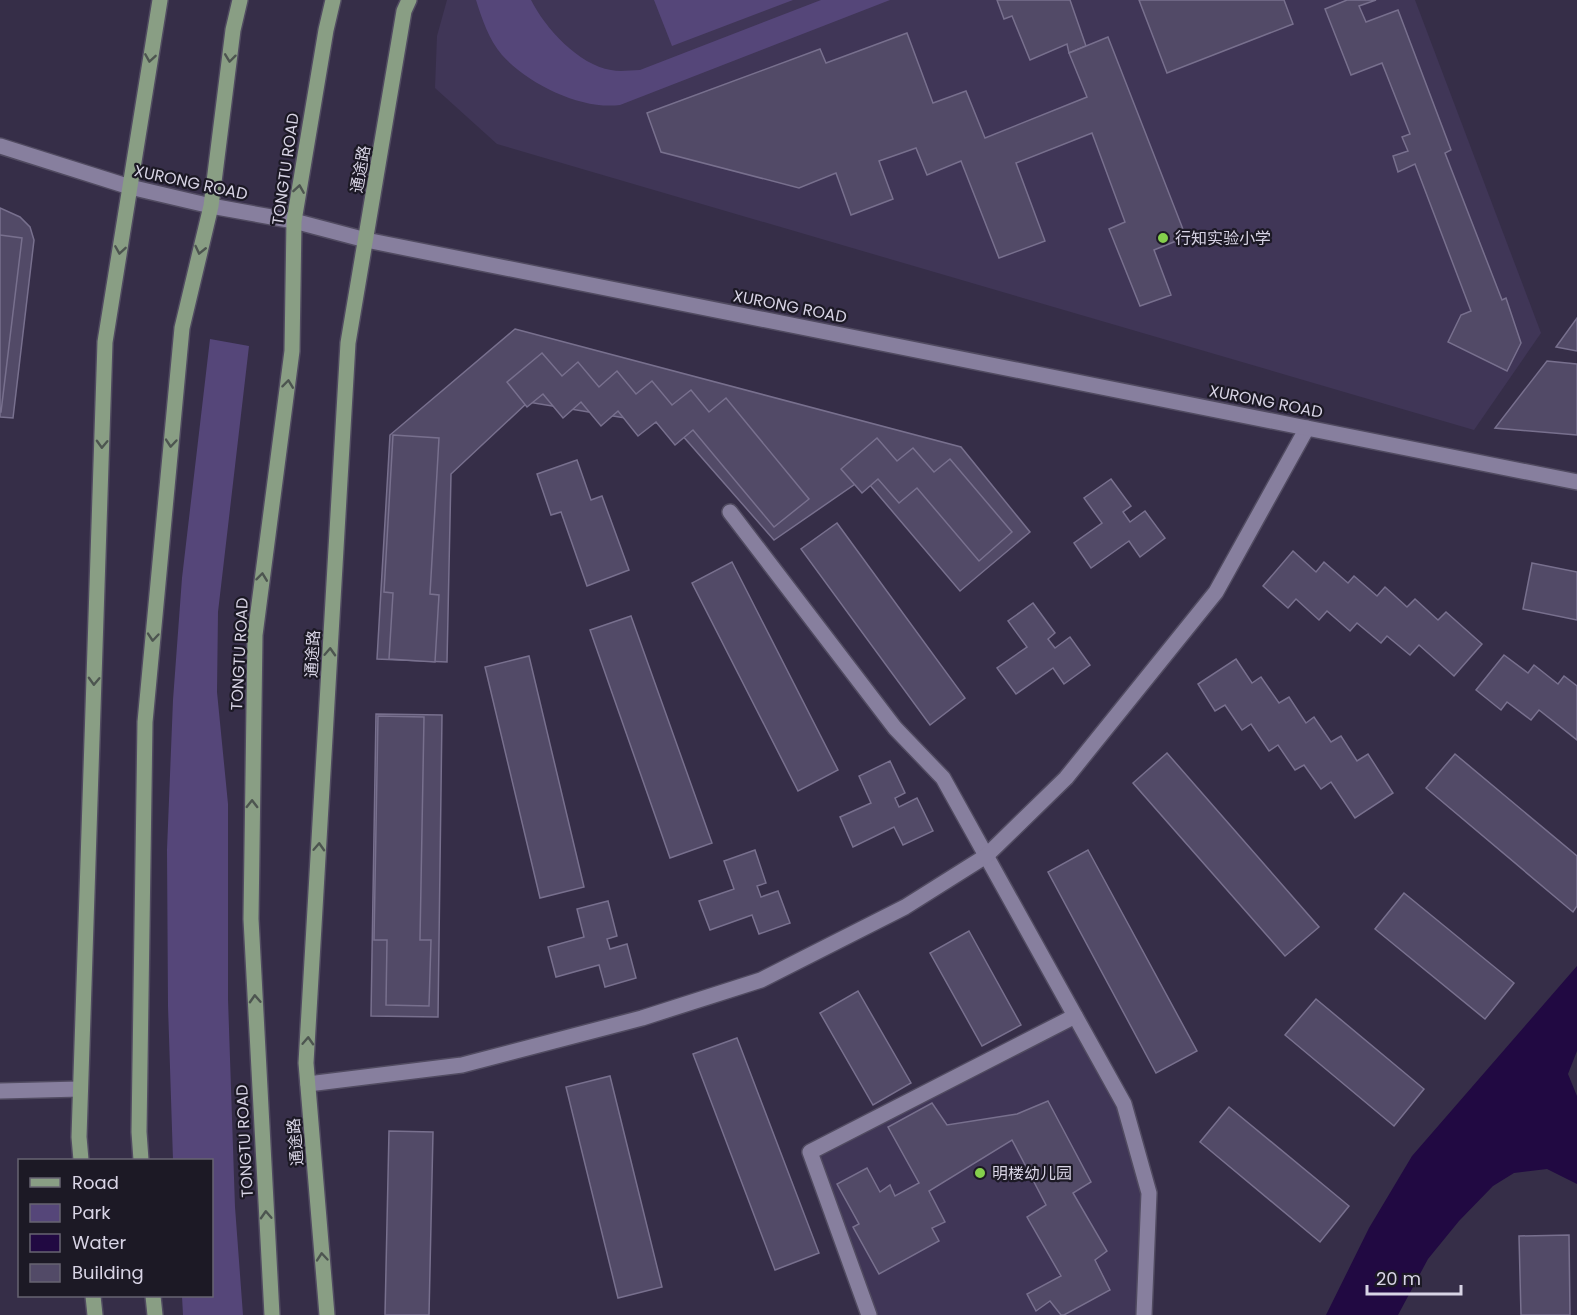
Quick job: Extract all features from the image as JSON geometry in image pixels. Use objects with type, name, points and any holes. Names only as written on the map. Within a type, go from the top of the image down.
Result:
[{"type":"main road","points":[[81,1159],[80,1089],[105,342],[160,0]]},
{"type":"main road","points":[[141,1159],[139,1132],[145,722],[182,328],[211,206],[233,30],[240,0]]},
{"type":"main road","name":"TONGTU ROAD","points":[[272,1315],[250,919],[255,635],[292,351],[294,221],[333,0]]},
{"type":"main road","name":"通途路","points":[[327,1315],[306,1063],[348,343],[404,11],[409,0]]},
{"type":"main road","points":[[93,1297],[95,1315]]},
{"type":"main road","points":[[153,1297],[155,1315]]},
{"type":"street","name":"XURONG ROAD","points":[[0,146],[130,188],[294,221],[366,240],[1577,482]]},
{"type":"street","points":[[308,1084],[462,1065],[642,1018],[761,980],[905,907],[986,856],[1066,778],[1216,592],[1306,428]]},
{"type":"street","points":[[730,512],[895,728],[943,778],[1124,1104],[1149,1193],[1144,1315]]},
{"type":"street","points":[[868,1315],[810,1152],[1075,1016]]},
{"type":"street","points":[[0,1091],[80,1089]]},
{"type":"shaded area","name":"行知实验小学","points":[[447,0],[1415,0],[1541,333],[1474,430],[497,144],[435,88],[437,36]]},
{"type":"shaded area","name":"明楼幼儿园","points":[[1074,1017],[1121,1105],[1147,1193],[1142,1315],[870,1315],[812,1152]]},
{"type":"green space","points":[[476,0],[531,0],[554,33],[575,53],[599,67],[622,71],[640,70],[821,0],[890,0],[620,105],[605,105],[572,99],[556,93],[513,66],[493,43]]},
{"type":"green space","points":[[654,0],[793,0],[672,46]]},
{"type":"green space","points":[[210,339],[249,346],[218,612],[217,692],[228,804],[228,999],[235,1207],[243,1315],[183,1315],[182,1297],[213,1297],[213,1159],[173,1159],[168,1006],[167,850],[173,700],[182,578]]},
{"type":"water","points":[[1577,966],[1577,1051],[1568,1074],[1577,1096],[1577,1184],[1547,1169],[1514,1173],[1493,1186],[1459,1221],[1428,1259],[1398,1315],[1326,1315],[1369,1228],[1412,1156]]},
{"type":"building","points":[[997,0],[1070,0],[1086,46],[1069,53],[1067,44],[1030,60],[1012,16],[1004,19]]},
{"type":"building","points":[[1139,0],[1284,0],[1293,24],[1167,73]]},
{"type":"building","points":[[1347,0],[1376,0],[1359,6],[1366,22],[1398,10],[1451,150],[1445,153],[1502,300],[1506,298],[1521,343],[1507,371],[1448,342],[1461,315],[1471,311],[1415,164],[1398,172],[1393,156],[1408,151],[1402,137],[1410,134],[1382,63],[1351,75],[1325,9]]},
{"type":"building","points":[[907,33],[933,103],[966,91],[985,138],[1087,97],[1069,53],[1108,37],[1186,237],[1154,250],[1171,295],[1140,306],[1109,229],[1125,222],[1092,133],[1016,163],[1045,241],[999,258],[961,161],[927,175],[916,148],[879,161],[893,199],[851,215],[836,173],[799,188],[661,152],[647,113],[820,49],[826,63]]},
{"type":"building","points":[[0,208],[20,217],[30,227],[34,240],[13,418],[0,417]]},
{"type":"building","points":[[0,235],[22,238],[1,412],[0,412]]},
{"type":"building","points":[[1577,318],[1577,351],[1556,347]]},
{"type":"building","points":[[515,329],[961,447],[1030,532],[960,591],[864,478],[774,540],[674,426],[528,402],[451,474],[447,662],[377,659],[390,435]]},
{"type":"building","points":[[542,353],[562,376],[578,362],[599,387],[617,371],[636,394],[652,381],[672,405],[691,390],[709,412],[726,398],[809,499],[774,527],[693,430],[675,445],[656,422],[638,436],[618,411],[601,426],[581,402],[563,418],[543,394],[527,407],[507,382]]},
{"type":"building","points":[[1547,361],[1577,364],[1577,435],[1495,428]]},
{"type":"building","points":[[393,435],[439,438],[430,594],[439,595],[435,662],[389,659],[393,593],[384,592]]},
{"type":"building","points":[[877,438],[897,461],[913,448],[934,472],[950,459],[1012,532],[979,561],[917,488],[899,503],[878,479],[862,493],[841,469]]},
{"type":"building","points":[[577,460],[591,500],[602,496],[629,570],[587,586],[561,512],[551,515],[537,474]]},
{"type":"building","points":[[1111,479],[1131,506],[1123,512],[1130,522],[1145,511],[1165,538],[1140,557],[1129,541],[1091,568],[1074,543],[1102,523],[1084,498]]},
{"type":"building","points":[[837,523],[965,698],[930,725],[801,549]]},
{"type":"building","points":[[1293,551],[1316,572],[1324,562],[1348,583],[1354,576],[1377,596],[1385,587],[1407,607],[1415,599],[1438,620],[1446,612],[1482,644],[1454,676],[1419,645],[1410,655],[1387,636],[1381,643],[1357,623],[1350,631],[1327,611],[1319,620],[1296,599],[1288,608],[1263,586]]},
{"type":"building","points":[[732,562],[838,770],[798,791],[692,583]]},
{"type":"building","points":[[1532,563],[1577,572],[1577,620],[1523,609]]},
{"type":"building","points":[[1033,603],[1055,633],[1048,639],[1055,648],[1070,637],[1090,665],[1064,684],[1053,668],[1016,694],[997,668],[1027,647],[1008,621]]},
{"type":"building","points":[[631,616],[712,843],[670,858],[590,630]]},
{"type":"building","points":[[1504,655],[1528,673],[1534,665],[1558,684],[1564,676],[1577,686],[1577,740],[1539,710],[1531,720],[1507,702],[1501,710],[1476,690]]},
{"type":"building","points":[[529,656],[584,887],[540,898],[485,667]]},
{"type":"building","points":[[1236,659],[1252,683],[1261,677],[1279,703],[1289,697],[1306,723],[1314,717],[1331,742],[1341,736],[1357,761],[1368,754],[1393,793],[1355,818],[1331,782],[1321,789],[1304,765],[1295,770],[1278,745],[1269,751],[1251,724],[1242,730],[1225,705],[1215,711],[1198,684]]},
{"type":"building","points":[[376,714],[442,715],[438,1017],[371,1016]]},
{"type":"building","points":[[378,716],[424,717],[420,940],[431,940],[429,1006],[386,1005],[387,940],[374,940]]},
{"type":"building","points":[[1167,753],[1319,927],[1285,956],[1133,783]]},
{"type":"building","points":[[1455,754],[1577,856],[1577,906],[1573,912],[1426,788]]},
{"type":"building","points":[[890,761],[905,793],[895,798],[899,807],[917,798],[933,831],[903,845],[894,827],[853,847],[840,817],[871,803],[859,776]]},
{"type":"building","points":[[755,850],[766,883],[757,886],[761,897],[778,891],[790,923],[759,934],[752,915],[710,930],[699,901],[734,889],[724,861]]},
{"type":"building","points":[[1088,850],[1197,1051],[1156,1073],[1048,872]]},
{"type":"building","points":[[1404,893],[1514,983],[1485,1019],[1375,929]]},
{"type":"building","points":[[608,901],[617,936],[607,939],[610,949],[627,944],[636,978],[605,987],[599,965],[556,977],[548,947],[584,937],[577,909]]},
{"type":"building","points":[[969,931],[1021,1025],[982,1046],[930,953]]},
{"type":"building","points":[[858,991],[911,1083],[873,1105],[820,1013]]},
{"type":"building","points":[[1316,999],[1424,1089],[1394,1126],[1285,1035]]},
{"type":"building","points":[[737,1038],[819,1253],[775,1270],[693,1054]]},
{"type":"building","points":[[610,1076],[662,1287],[618,1298],[566,1087]]},
{"type":"building","points":[[1048,1101],[1091,1182],[1073,1193],[1107,1251],[1095,1260],[1110,1290],[1064,1315],[1061,1315],[1050,1301],[1036,1311],[1027,1294],[1061,1276],[1027,1217],[1046,1205],[1012,1140],[929,1191],[945,1222],[932,1228],[939,1241],[879,1274],[853,1227],[859,1224],[837,1184],[867,1168],[880,1192],[890,1185],[895,1196],[919,1183],[888,1127],[932,1103],[947,1125],[1017,1114]]},
{"type":"building","points":[[1229,1107],[1349,1206],[1320,1242],[1200,1142]]},
{"type":"building","points":[[389,1131],[433,1132],[429,1315],[385,1315]]},
{"type":"building","points":[[1569,1235],[1570,1315],[1521,1315],[1519,1236]]},
{"type":"place","name":"行知实验小学","points":[[1163,238]]},
{"type":"place","name":"明楼幼儿园","points":[[980,1173]]}]
